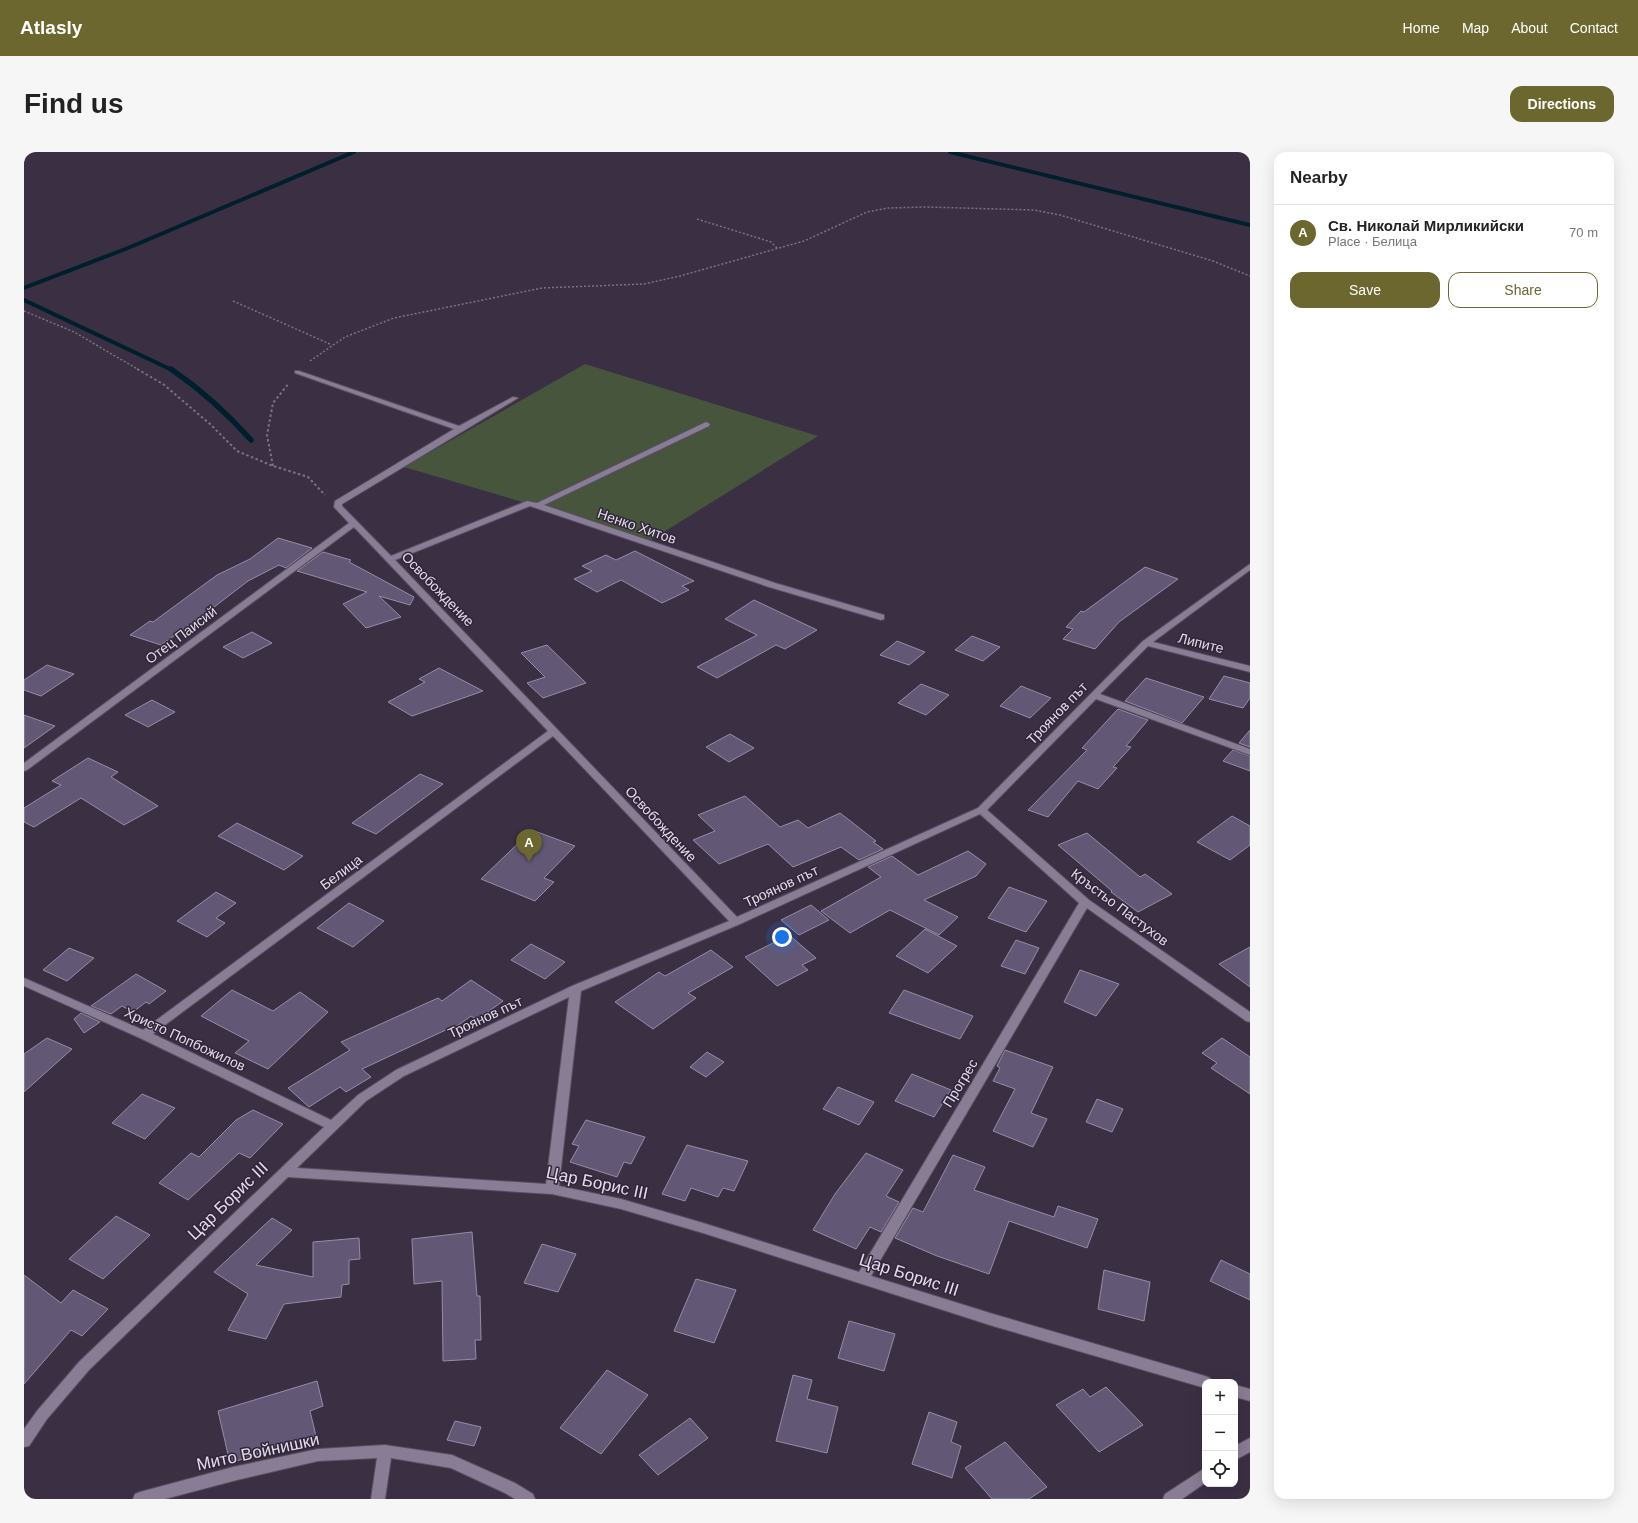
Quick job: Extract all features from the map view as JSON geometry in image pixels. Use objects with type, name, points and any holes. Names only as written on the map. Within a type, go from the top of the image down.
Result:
[{"type":"street","points":[[298,372],[460,429]]},
{"type":"street","points":[[338,507],[338,503],[342,500],[460,429],[515,398]]},
{"type":"street","points":[[537,506],[706,424]]},
{"type":"street","name":"Ненко Хитов","points":[[390,559],[530,503],[772,585],[880,618]]},
{"type":"street","name":"Освобождение","points":[[338,507],[390,559],[736,922]]},
{"type":"street","name":"Отец Паисий","points":[[24,768],[354,523]]},
{"type":"street","name":"Троянов път","points":[[284,1172],[362,1098],[400,1073],[576,990],[736,922],[981,810],[1146,643],[1250,566]]},
{"type":"street","name":"Липите","points":[[1146,643],[1250,669]]},
{"type":"street","points":[[1094,695],[1250,752]]},
{"type":"street","name":"Белица","points":[[144,1035],[554,731]]},
{"type":"street","name":"Кръстьо Пастухов","points":[[981,810],[1085,902],[1250,1018]]},
{"type":"street","name":"Прогрес","points":[[862,1279],[1085,902]]},
{"type":"street","name":"Христо Попбожилов","points":[[24,982],[144,1035],[332,1126]]},
{"type":"street","points":[[552,1189],[576,990]]},
{"type":"street","name":"Цар Борис III","points":[[24,1441],[42,1415],[84,1366],[284,1172],[552,1189],[629,1207],[1016,1327],[1202,1381]]},
{"type":"street","points":[[1238,1392],[1250,1395]]},
{"type":"street","points":[[1238,1452],[1250,1444]]},
{"type":"street","points":[[378,1499],[385,1451]]},
{"type":"street","name":"Мито Войнишки","points":[[140,1499],[233,1474],[318,1455],[385,1451],[452,1462],[510,1488],[528,1499]]},
{"type":"street","points":[[1170,1499],[1202,1477]]},
{"type":"path","points":[[272,466],[267,435],[273,403],[303,365],[345,337],[394,318],[542,288],[644,284],[680,276],[804,241],[867,212],[888,208],[926,207],[1006,211],[1034,210],[1060,215],[1213,261],[1250,276]]},
{"type":"path","points":[[697,219],[771,242],[777,248]]},
{"type":"path","points":[[233,300],[332,345]]},
{"type":"path","points":[[24,311],[74,332],[163,384],[210,424],[237,451],[272,466],[308,477],[338,507]]},
{"type":"green space","points":[[585,364],[818,436],[651,540],[404,467]]},
{"type":"building","points":[[278,538],[312,548],[286,568],[279,565],[248,581],[161,645],[130,635],[150,621],[153,622],[217,575],[250,559]]},
{"type":"building","points":[[635,551],[694,581],[682,586],[689,590],[662,603],[621,580],[597,592],[574,579],[592,571],[582,566],[606,555],[616,560]]},
{"type":"building","points":[[323,552],[351,560],[349,562],[414,597],[410,605],[379,596],[401,617],[366,628],[343,604],[367,592],[297,571]]},
{"type":"building","points":[[1145,567],[1178,579],[1119,622],[1095,649],[1063,639],[1073,629],[1066,627],[1081,611],[1084,612]]},
{"type":"building","points":[[754,600],[817,630],[785,649],[776,645],[717,678],[697,667],[757,635],[725,619]]},
{"type":"building","points":[[252,632],[272,643],[243,658],[223,647]]},
{"type":"building","points":[[972,636],[1000,647],[983,661],[955,650]]},
{"type":"building","points":[[897,641],[925,652],[909,665],[880,655]]},
{"type":"building","points":[[547,645],[586,683],[543,698],[527,683],[545,677],[521,653]]},
{"type":"building","points":[[47,665],[74,674],[41,696],[24,690],[24,680]]},
{"type":"building","points":[[439,668],[483,691],[412,716],[388,702],[425,682],[419,679]]},
{"type":"building","points":[[1224,676],[1250,683],[1250,698],[1243,708],[1209,699]]},
{"type":"building","points":[[1146,678],[1204,697],[1182,723],[1125,701]]},
{"type":"building","points":[[921,684],[949,695],[926,715],[898,703]]},
{"type":"building","points":[[1021,686],[1051,698],[1030,718],[1000,706]]},
{"type":"building","points":[[152,700],[175,712],[148,727],[125,715]]},
{"type":"building","points":[[1118,709],[1148,720],[1126,746],[1131,747],[1113,767],[1117,768],[1098,789],[1078,781],[1048,817],[1028,810],[1087,750],[1082,748]]},
{"type":"building","points":[[24,715],[55,726],[24,748]]},
{"type":"building","points":[[1250,730],[1250,747],[1239,743]]},
{"type":"building","points":[[730,734],[754,748],[729,762],[706,747]]},
{"type":"building","points":[[1233,750],[1250,756],[1250,771],[1223,761]]},
{"type":"building","points":[[88,758],[118,772],[111,777],[158,806],[124,825],[81,798],[34,827],[24,822],[24,808],[61,785],[52,781]]},
{"type":"building","points":[[420,774],[443,784],[376,834],[352,823]]},
{"type":"building","points":[[745,796],[780,827],[798,820],[808,828],[840,813],[876,841],[873,842],[883,849],[859,860],[841,847],[793,867],[768,844],[719,864],[693,840],[715,831],[698,815]]},
{"type":"building","points":[[1232,816],[1250,826],[1250,845],[1230,860],[1197,842]]},
{"type":"building","points":[[237,823],[303,856],[284,870],[218,836]]},
{"type":"building","points":[[532,830],[575,846],[544,878],[554,882],[535,901],[481,879]]},
{"type":"building","points":[[1087,833],[1140,877],[1145,874],[1172,894],[1138,912],[1111,892],[1112,891],[1058,845]]},
{"type":"building","points":[[968,851],[986,864],[976,876],[924,900],[958,917],[939,935],[890,910],[850,933],[821,911],[881,877],[868,867],[892,856],[918,875]]},
{"type":"building","points":[[1009,887],[1047,901],[1026,932],[988,918]]},
{"type":"building","points":[[216,892],[236,903],[216,918],[225,923],[207,937],[177,921]]},
{"type":"building","points":[[349,903],[384,921],[353,947],[317,928]]},
{"type":"building","points":[[811,905],[829,920],[799,935],[781,920]]},
{"type":"building","points":[[925,929],[957,946],[928,973],[896,956]]},
{"type":"building","points":[[789,935],[816,958],[802,965],[808,970],[777,986],[745,957]]},
{"type":"building","points":[[1016,940],[1039,948],[1025,974],[1001,966]]},
{"type":"building","points":[[531,944],[565,962],[545,979],[511,960]]},
{"type":"building","points":[[1250,947],[1250,987],[1219,964]]},
{"type":"building","points":[[69,948],[94,958],[67,981],[43,970]]},
{"type":"building","points":[[711,950],[733,967],[688,993],[696,998],[653,1029],[615,1002],[659,972],[665,976]]},
{"type":"building","points":[[1080,970],[1119,984],[1096,1016],[1064,1002]]},
{"type":"building","points":[[136,974],[166,991],[149,1004],[146,1002],[133,1012],[122,1006],[111,1014],[91,1006]]},
{"type":"building","points":[[471,980],[503,1001],[477,1020],[471,1016],[453,1029],[450,1028],[362,1069],[371,1077],[346,1092],[340,1087],[309,1107],[288,1088],[350,1050],[341,1042],[438,998],[442,1001]]},
{"type":"building","points":[[232,990],[273,1011],[300,992],[328,1012],[268,1069],[235,1053],[249,1041],[201,1016]]},
{"type":"building","points":[[904,990],[973,1016],[960,1039],[889,1013]]},
{"type":"building","points":[[81,1013],[100,1022],[84,1033],[74,1019]]},
{"type":"building","points":[[47,1038],[72,1049],[24,1092],[24,1054]]},
{"type":"building","points":[[1222,1038],[1250,1057],[1250,1094],[1211,1068],[1217,1063],[1202,1053]]},
{"type":"building","points":[[1005,1050],[1053,1067],[1031,1113],[1047,1119],[1033,1147],[993,1131],[1015,1089],[993,1081],[1000,1068],[997,1066]]},
{"type":"building","points":[[707,1052],[724,1062],[706,1077],[690,1067]]},
{"type":"building","points":[[912,1074],[951,1090],[934,1117],[895,1101]]},
{"type":"building","points":[[838,1087],[874,1102],[859,1125],[823,1109]]},
{"type":"building","points":[[142,1094],[175,1108],[145,1139],[112,1123]]},
{"type":"building","points":[[1097,1099],[1123,1109],[1112,1132],[1086,1122]]},
{"type":"building","points":[[253,1110],[283,1124],[250,1158],[239,1153],[188,1200],[159,1183],[191,1153],[199,1157],[236,1120]]},
{"type":"building","points":[[586,1120],[645,1137],[631,1164],[624,1162],[617,1177],[570,1162],[579,1146],[572,1144]]},
{"type":"building","points":[[687,1145],[748,1161],[734,1191],[723,1188],[718,1197],[691,1188],[685,1201],[662,1194]]},
{"type":"building","points":[[866,1153],[903,1170],[886,1196],[899,1202],[881,1232],[870,1227],[856,1249],[813,1230],[835,1194]]},
{"type":"building","points":[[953,1155],[985,1167],[974,1190],[1054,1217],[1058,1206],[1098,1219],[1087,1248],[1009,1221],[989,1274],[937,1256],[895,1238],[913,1208],[923,1212]]},
{"type":"building","points":[[116,1216],[150,1235],[103,1279],[69,1259]]},
{"type":"building","points":[[272,1218],[292,1230],[256,1265],[313,1277],[313,1242],[359,1238],[360,1259],[349,1260],[349,1284],[342,1285],[341,1297],[284,1304],[266,1339],[228,1330],[248,1294],[214,1272]]},
{"type":"building","points":[[472,1232],[477,1296],[480,1296],[481,1340],[475,1340],[476,1359],[443,1361],[442,1281],[414,1284],[412,1239]]},
{"type":"building","points":[[542,1244],[576,1254],[558,1292],[524,1283]]},
{"type":"building","points":[[1221,1260],[1250,1274],[1250,1300],[1210,1281]]},
{"type":"building","points":[[1104,1270],[1150,1282],[1144,1321],[1098,1309]]},
{"type":"building","points":[[24,1275],[61,1303],[73,1290],[108,1309],[82,1336],[71,1330],[24,1384]]},
{"type":"building","points":[[696,1279],[736,1290],[714,1343],[674,1331]]},
{"type":"building","points":[[849,1321],[895,1334],[884,1371],[838,1358]]},
{"type":"building","points":[[607,1370],[648,1395],[601,1454],[560,1428]]},
{"type":"building","points":[[793,1375],[812,1380],[807,1399],[838,1407],[827,1453],[776,1441]]},
{"type":"building","points":[[317,1381],[323,1406],[310,1411],[316,1436],[230,1463],[218,1411]]},
{"type":"building","points":[[1106,1387],[1143,1425],[1099,1452],[1056,1405],[1083,1389],[1090,1397]]},
{"type":"building","points":[[929,1412],[957,1422],[951,1442],[961,1446],[952,1478],[912,1464]]},
{"type":"building","points":[[690,1418],[708,1438],[658,1475],[639,1455]]},
{"type":"building","points":[[455,1421],[481,1427],[474,1446],[447,1440]]},
{"type":"building","points":[[1005,1442],[1047,1487],[1029,1499],[992,1499],[965,1468]]},
{"type":"waterway","points":[[24,288],[128,248],[354,152]]},
{"type":"waterway","points":[[950,152],[1250,225]]},
{"type":"waterway","points":[[24,300],[172,370]]},
{"type":"waterway","points":[[171,369],[213,402],[251,440]]},
{"type":"place","name":"Св. Николай Мирликийски","points":[[529,862]]}]
